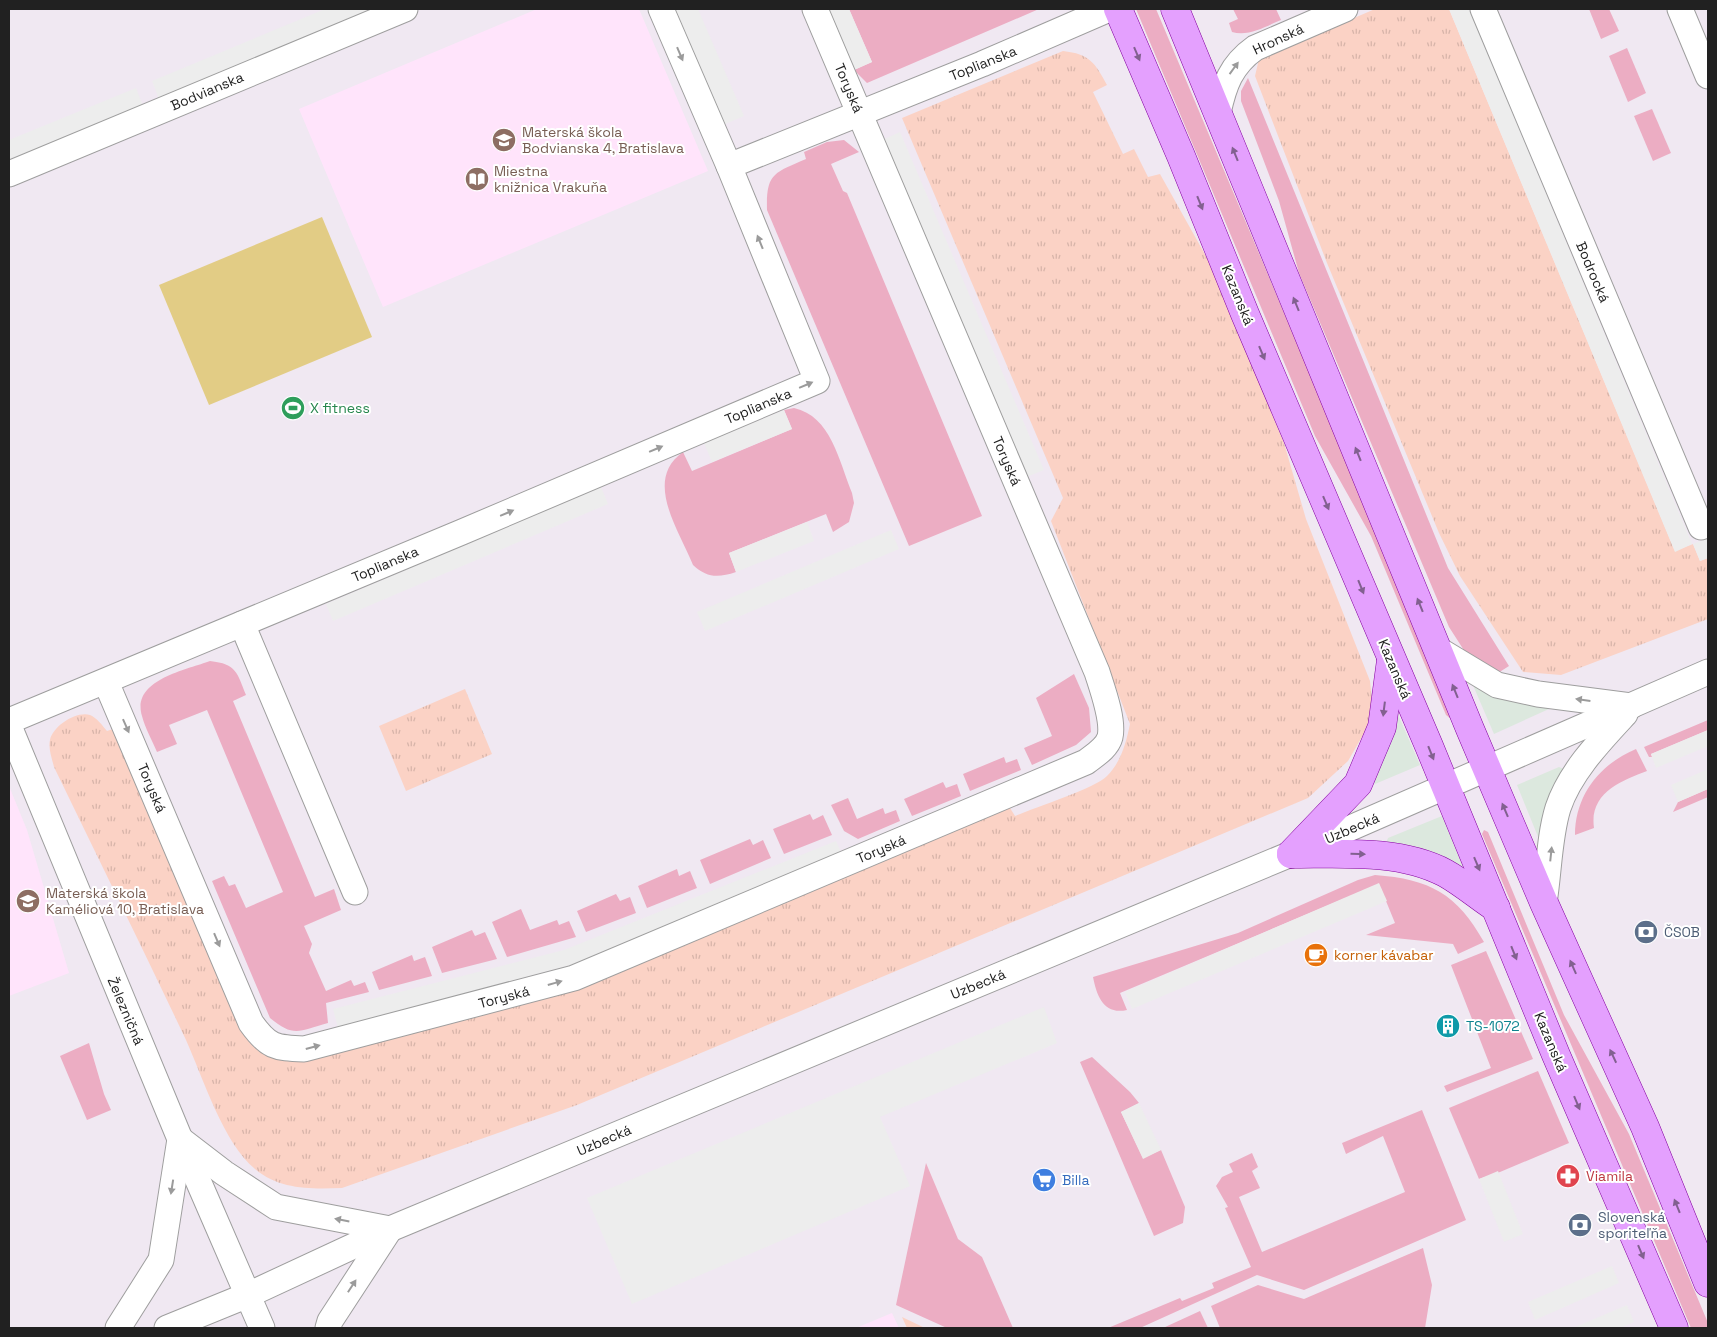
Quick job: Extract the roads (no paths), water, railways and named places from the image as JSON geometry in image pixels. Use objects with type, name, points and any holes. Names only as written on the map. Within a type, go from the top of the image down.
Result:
[{"type":"main road","name":"Kazanská","points":[[1118,9],[1390,660],[1674,1328]]},
{"type":"main road","points":[[1175,9],[1438,650],[1544,903],[1645,1127],[1708,1283]]},
{"type":"main road","points":[[1291,854],[1358,784],[1382,727],[1390,660]]},
{"type":"main road","points":[[1291,854],[1363,854],[1420,863],[1446,874],[1496,908]]},
{"type":"street","name":"Bodvianska","points":[[9,174],[405,9]]},
{"type":"street","points":[[661,9],[729,166]]},
{"type":"street","name":"Toryská","points":[[106,682],[251,1023],[262,1038],[277,1048],[304,1049],[574,978],[1059,774],[1086,762],[1101,751],[1110,737],[1110,727],[1108,708],[1097,672],[815,9]]},
{"type":"street","name":"Toplianska","points":[[9,721],[106,682],[817,381],[729,166],[982,64],[1109,9]]},
{"type":"street","name":"Hronská","points":[[1218,113],[1223,89],[1231,71],[1243,56],[1255,48],[1345,9]]},
{"type":"street","name":"Bodrocká","points":[[1483,9],[1701,527],[1708,524]]},
{"type":"street","points":[[1680,9],[1708,76]]},
{"type":"street","points":[[242,624],[355,892]]},
{"type":"street","points":[[1438,650],[1497,685],[1538,694],[1631,706]]},
{"type":"street","name":"Uzbecká","points":[[167,1328],[248,1295],[390,1229],[1291,854],[1708,672]]},
{"type":"street","points":[[1544,903],[1552,832],[1564,794],[1602,739],[1631,706]]},
{"type":"street","name":"Železničná","points":[[9,726],[180,1139],[262,1328]]},
{"type":"street","points":[[118,1328],[161,1260],[180,1139],[224,1173],[276,1207],[390,1229],[330,1321],[328,1328]]},
{"type":"place","name":"Materská škola Bodvianska 4, Bratislava","points":[[504,140]]},
{"type":"place","name":"Miestna knižnica Vrakuňa","points":[[477,179]]},
{"type":"place","name":"X fitness","points":[[293,408]]},
{"type":"place","name":"Materská škola Kaméliová 10, Bratislava","points":[[28,901]]},
{"type":"place","name":"ČSOB","points":[[1646,932]]},
{"type":"place","name":"korner kávabar","points":[[1316,955]]},
{"type":"place","name":"TS-1072","points":[[1448,1026]]},
{"type":"place","name":"Viamila","points":[[1568,1176]]},
{"type":"place","name":"Billa","points":[[1044,1180]]},
{"type":"place","name":"Slovenská sporiteľňa","points":[[1580,1225]]}]
